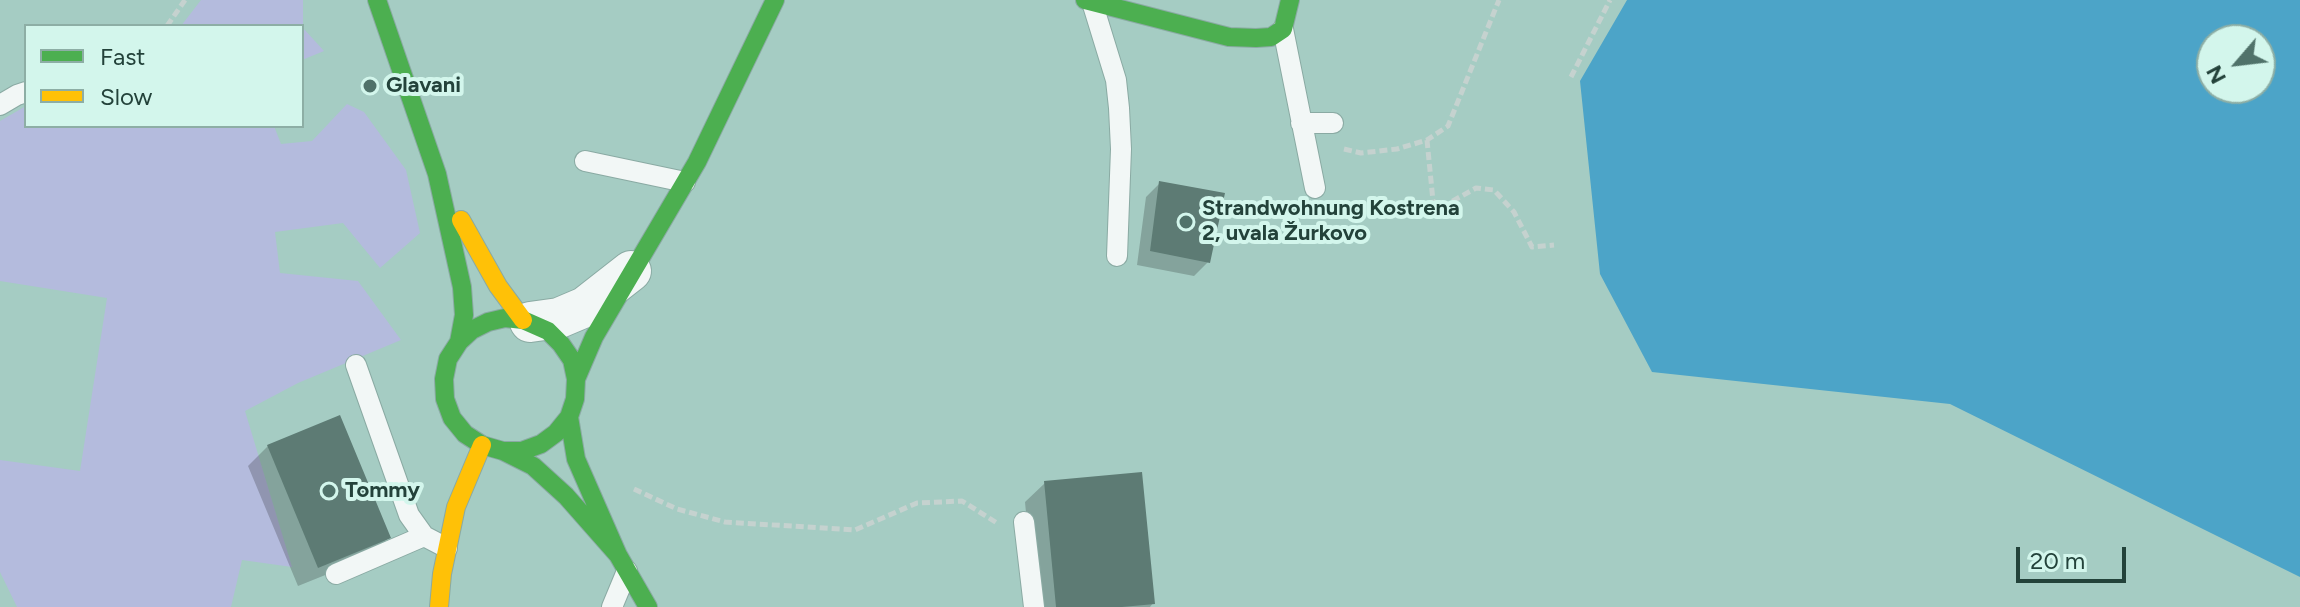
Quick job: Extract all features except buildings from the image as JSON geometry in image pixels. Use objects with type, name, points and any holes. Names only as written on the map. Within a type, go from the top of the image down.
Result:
[{"type":"main road","points":[[377,0],[437,174],[462,287],[464,315],[459,342]]},
{"type":"main road","points":[[576,379],[594,337],[697,162],[775,0]]},
{"type":"main road","points":[[1089,1],[1229,37],[1271,37],[1283,29],[1290,0]]},
{"type":"main road","points":[[437,174],[498,286],[527,321]]},
{"type":"main road","points":[[503,451],[522,451],[541,444],[556,433],[569,417],[575,399],[576,379],[572,360],[548,331],[527,321],[505,318],[472,330],[448,359],[444,379],[445,399],[452,418],[465,434],[482,445],[503,451],[533,466],[566,496],[622,563]]},
{"type":"main road","points":[[569,417],[576,459],[622,563],[648,607]]},
{"type":"main road","points":[[439,607],[442,574],[456,507],[482,445]]},
{"type":"street","points":[[527,321],[559,318],[585,307],[635,268]]},
{"type":"lane","points":[[1089,1],[1116,80],[1121,149],[1117,256]]},
{"type":"lane","points":[[1283,29],[1315,188]]},
{"type":"lane","points":[[0,105],[24,93]]},
{"type":"lane","points":[[1302,131],[1333,123]]},
{"type":"lane","points":[[585,161],[685,182]]},
{"type":"lane","points":[[356,365],[409,515],[424,536],[447,548]]},
{"type":"lane","points":[[1024,522],[1034,607]]},
{"type":"lane","points":[[336,574],[424,536]]},
{"type":"lane","points":[[612,607],[622,563]]},
{"type":"path","points":[[168,24],[185,0]]},
{"type":"path","points":[[1302,131],[1361,153],[1397,149],[1427,140],[1448,126],[1499,0]]},
{"type":"path","points":[[1571,77],[1610,0]]},
{"type":"path","points":[[1427,140],[1433,201],[1442,207],[1476,188],[1494,190],[1514,212],[1532,247],[1554,245]]},
{"type":"path","points":[[629,487],[677,509],[725,522],[855,530],[917,503],[962,501],[999,525],[1024,522]]},
{"type":"shaded area","points":[[201,0],[303,0],[303,24],[183,24]]},
{"type":"shaded area","points":[[1627,0],[2300,0],[2300,577],[1950,404],[1652,372],[1600,274],[1580,81]]},
{"type":"shaded area","points":[[304,29],[324,51],[304,59]]},
{"type":"shaded area","points":[[347,104],[364,112],[406,170],[420,233],[380,268],[343,223],[275,232],[280,273],[358,281],[401,340],[298,383],[245,411],[292,567],[242,560],[231,607],[17,607],[0,572],[0,460],[80,471],[107,298],[0,281],[0,121],[24,107],[24,128],[275,128],[281,144],[312,141]]},
{"type":"traffic: fast","points":[[377,0],[437,174],[462,287],[464,315],[459,342]]},
{"type":"traffic: fast","points":[[576,379],[594,337],[697,162],[775,0]]},
{"type":"traffic: fast","points":[[1085,0],[1229,37],[1256,38],[1271,37],[1283,29],[1290,0]]},
{"type":"traffic: fast","points":[[503,451],[522,451],[541,444],[556,433],[569,417],[575,399],[576,379],[572,360],[548,331],[523,320],[505,318],[472,330],[448,359],[444,379],[445,399],[452,418],[465,434],[482,445],[503,451],[533,466],[566,496],[618,555]]},
{"type":"traffic: fast","points":[[569,417],[576,459],[618,555],[648,607]]},
{"type":"traffic: slow","points":[[461,220],[498,286],[523,320]]},
{"type":"traffic: slow","points":[[439,607],[442,574],[456,507],[482,445]]},
{"type":"place","name":"Glavani","points":[[370,86]]},
{"type":"place","name":"Strandwohnung Kostrena 2, uvala Žurkovo","points":[[1186,222]]},
{"type":"place","name":"Tommy","points":[[329,491]]}]
